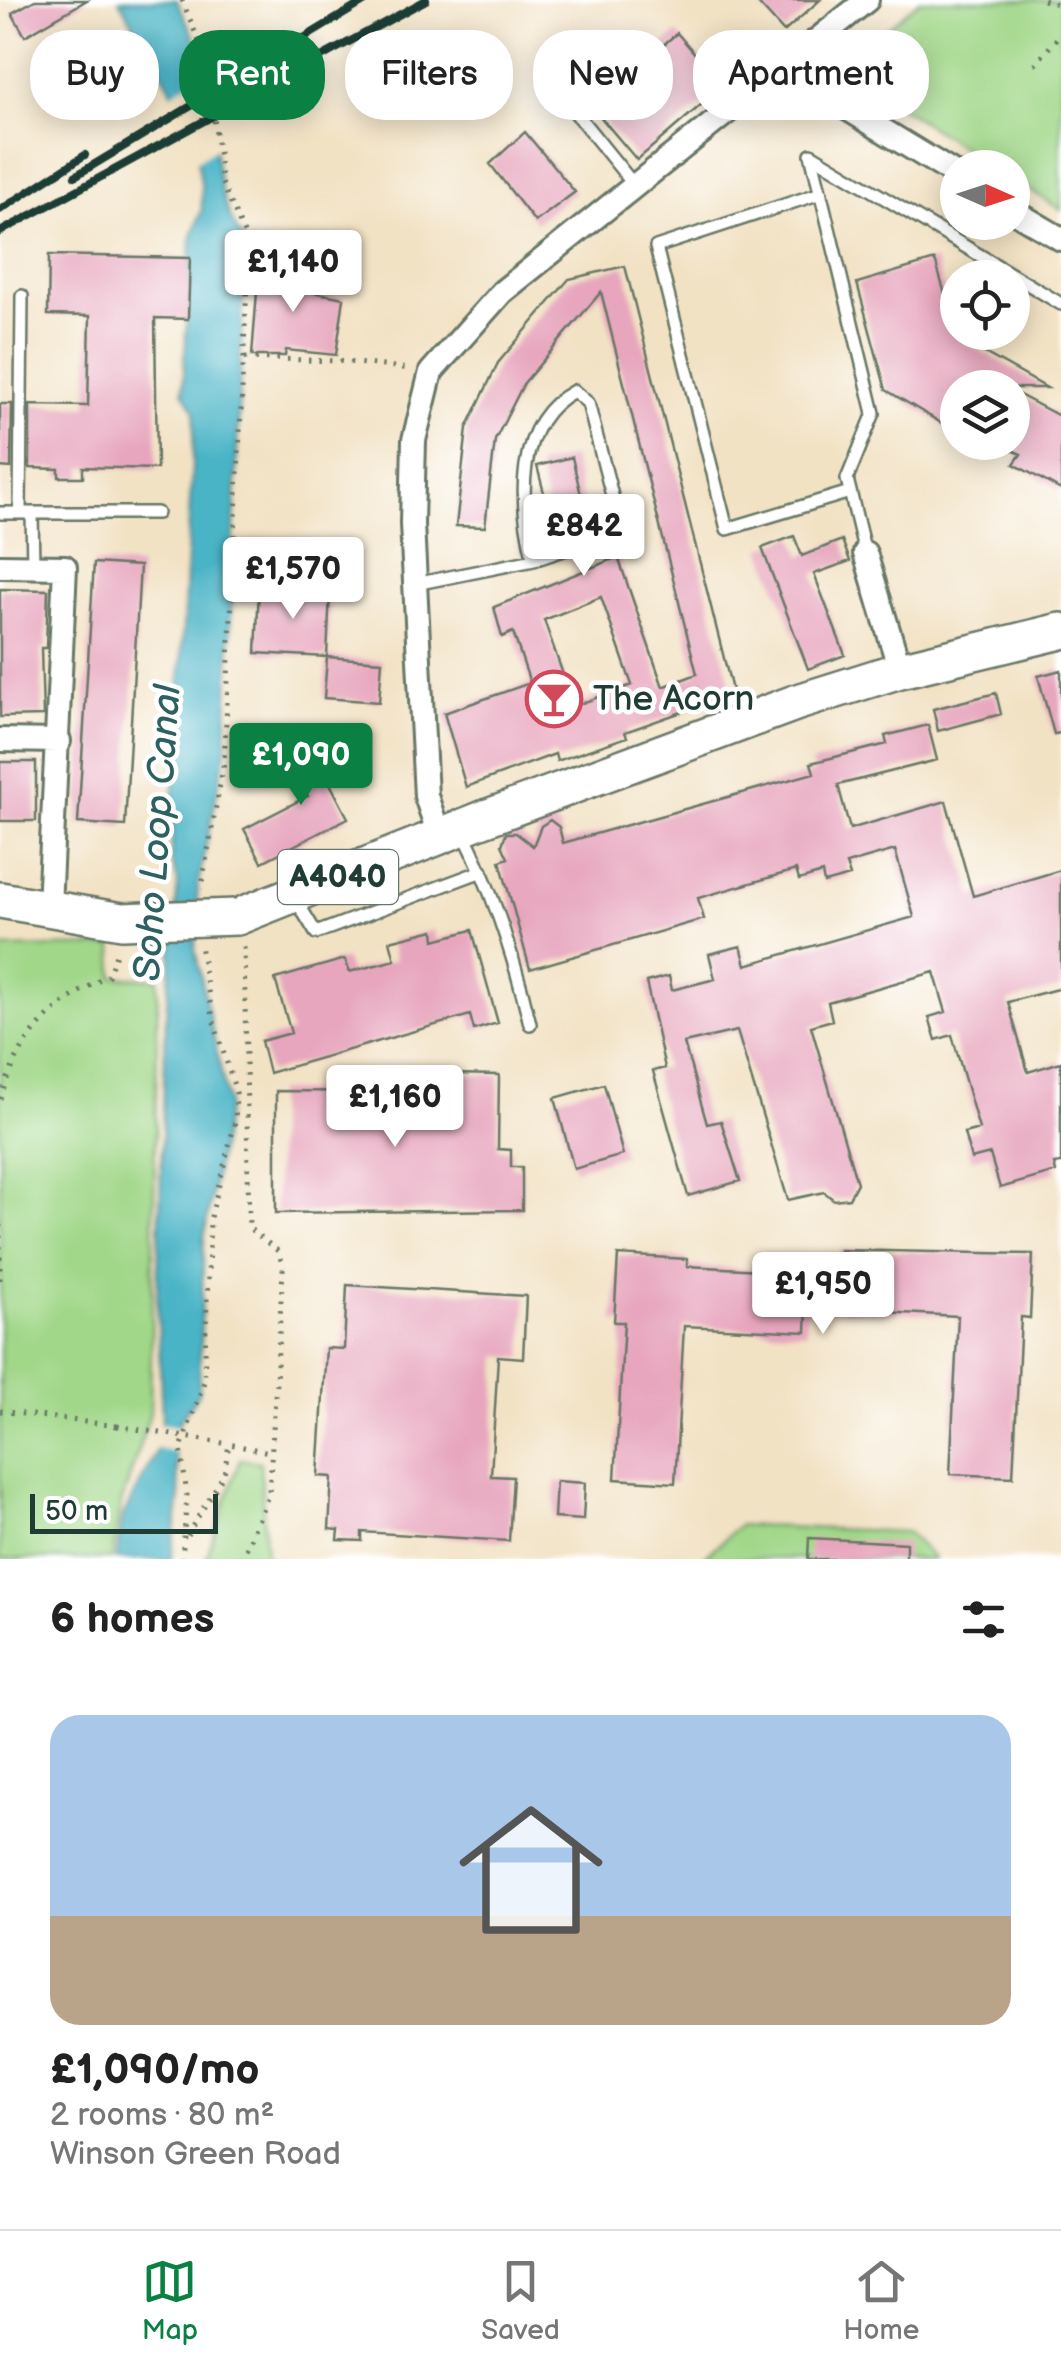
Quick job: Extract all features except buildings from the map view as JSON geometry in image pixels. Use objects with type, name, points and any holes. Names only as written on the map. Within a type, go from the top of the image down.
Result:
[{"type":"main road","name":"A4040","points":[[0,900],[134,920],[240,917],[795,703],[900,670],[1061,631]]},
{"type":"street","points":[[827,30],[867,0]]},
{"type":"street","points":[[450,833],[426,796],[415,584],[414,440],[431,372],[502,292],[713,120]]},
{"type":"street","points":[[867,120],[940,165]]},
{"type":"street","points":[[1030,221],[1061,239]]},
{"type":"street","points":[[865,554],[900,670]]},
{"type":"street","points":[[0,566],[65,566],[50,906]]},
{"type":"street","points":[[0,740],[59,741]]},
{"type":"lane","points":[[581,120],[634,185]]},
{"type":"lane","points":[[865,554],[847,480],[874,413],[812,154],[1061,304]]},
{"type":"lane","points":[[821,193],[656,247],[727,529],[850,492]]},
{"type":"lane","points":[[22,296],[26,513],[33,566]]},
{"type":"lane","points":[[415,584],[534,560],[617,532],[616,511],[588,403],[574,391],[550,404],[530,447],[522,514],[534,560]]},
{"type":"lane","points":[[0,513],[157,513]]},
{"type":"lane","points":[[450,833],[482,871],[516,962],[530,1024]]},
{"type":"lane","points":[[293,894],[316,933],[482,871]]},
{"type":"path","points":[[182,0],[207,61],[222,183],[249,244],[224,762],[200,906]]},
{"type":"path","points":[[1044,0],[1061,4]]},
{"type":"path","points":[[1035,66],[1061,32]]},
{"type":"path","points":[[245,358],[338,361],[431,372]]},
{"type":"path","points":[[240,917],[249,1228],[278,1252],[284,1270],[269,1493],[242,1559]]},
{"type":"path","points":[[0,1099],[13,1062],[38,1022],[70,995],[108,976],[134,920]]},
{"type":"path","points":[[199,941],[214,1020],[236,1092]]},
{"type":"path","points":[[182,1559],[187,1496],[180,1448],[204,1382],[210,1220],[223,1172],[236,1092],[245,1076]]},
{"type":"path","points":[[0,1225],[0,1280]]},
{"type":"path","points":[[0,1410],[269,1452]]},
{"type":"path","points":[[184,1539],[224,1474],[230,1444]]},
{"type":"green space","points":[[920,0],[1061,0],[1061,210],[1030,190],[1030,150],[967,150],[920,120],[929,120],[929,30],[885,30]]},
{"type":"green space","points":[[113,946],[114,977],[158,979],[150,1413],[120,1507],[112,1559],[0,1559],[0,948]]},
{"type":"green space","points":[[240,1459],[260,1462],[266,1559],[206,1559]]},
{"type":"green space","points":[[740,1525],[907,1532],[934,1559],[702,1559]]},
{"type":"water","points":[[119,0],[177,0],[191,30],[179,30],[179,110],[159,67],[159,30],[137,30]]},
{"type":"water","points":[[183,120],[212,120],[219,180],[233,223],[245,242],[226,751],[198,884],[195,949],[228,1103],[204,1238],[199,1393],[179,1422],[175,1452],[180,1498],[171,1559],[116,1559],[123,1516],[157,1450],[162,1418],[157,1297],[166,1014],[178,882],[171,860],[172,825],[195,412],[183,391],[191,239],[202,209],[197,158]]},
{"type":"pier","points":[[179,88],[179,120],[217,120],[220,146],[193,163],[168,95]]},
{"type":"pier","points":[[156,1423],[184,1427],[180,1453],[152,1448]]},
{"type":"railway","points":[[75,176],[367,0]]},
{"type":"railway","points":[[0,232],[426,0]]},
{"type":"railway","points":[[0,210],[85,155]]},
{"type":"place","name":"The Acorn","points":[[554,699]]},
{"type":"water label","name":"Soho Loop Canal","points":[[158,833]]}]
